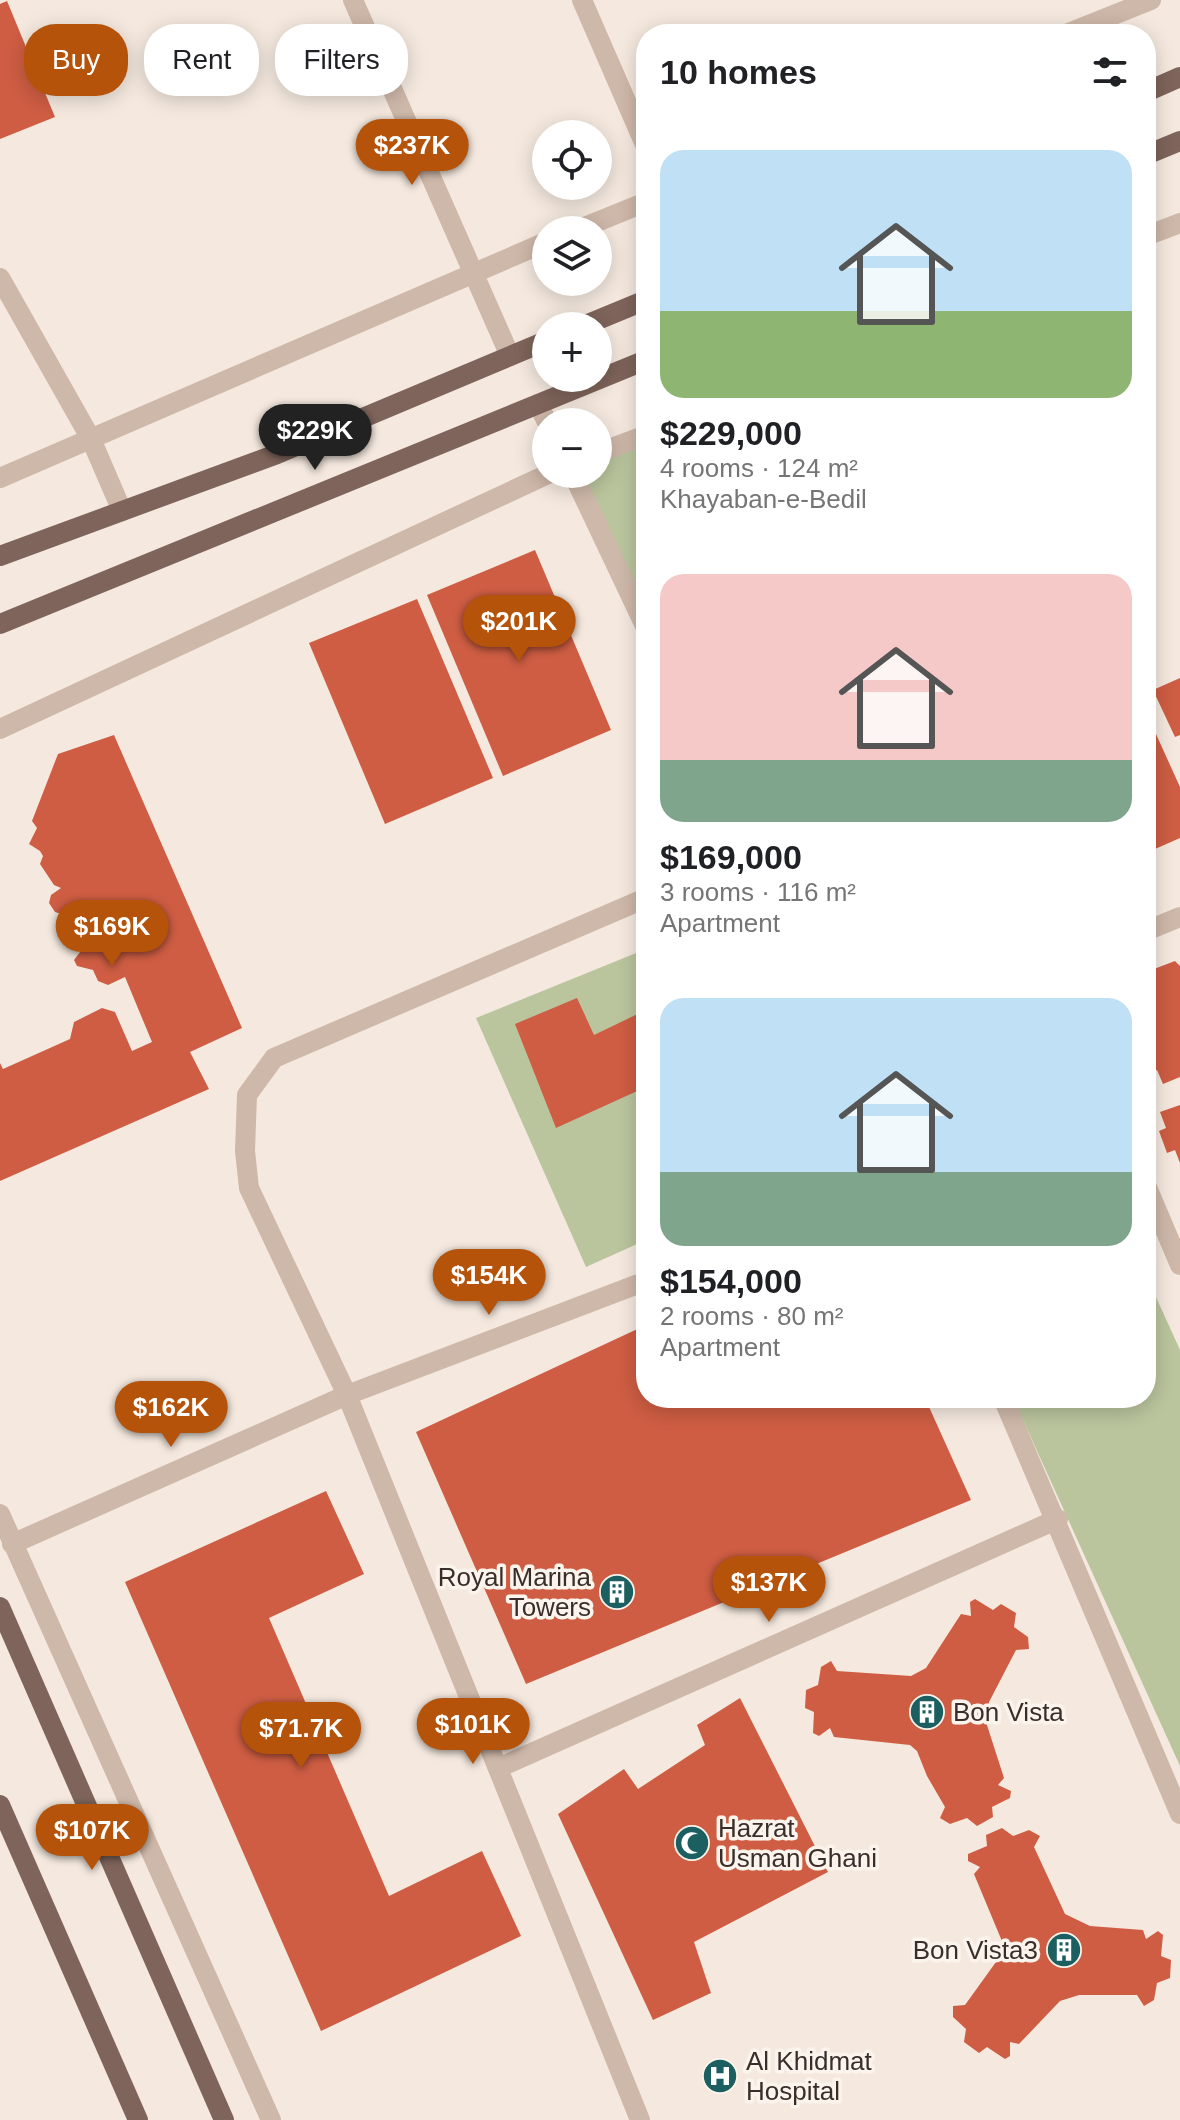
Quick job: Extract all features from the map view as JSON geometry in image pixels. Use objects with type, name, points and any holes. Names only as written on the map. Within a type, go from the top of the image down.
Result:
[{"type":"main road","points":[[1156,88],[1180,77]]},
{"type":"main road","points":[[1156,151],[1180,141]]},
{"type":"main road","points":[[612,314],[636,304]]},
{"type":"main road","points":[[0,556],[277,454],[532,347]]},
{"type":"main road","points":[[553,408],[636,365]]},
{"type":"main road","points":[[0,624],[532,417]]},
{"type":"main road","points":[[0,1607],[224,2120]]},
{"type":"main road","points":[[0,1805],[138,2120]]},
{"type":"street","points":[[353,0],[510,356]]},
{"type":"street","points":[[582,0],[636,124]]},
{"type":"street","points":[[1091,24],[1151,0]]},
{"type":"street","points":[[612,216],[636,206]]},
{"type":"street","points":[[1156,232],[1180,223]]},
{"type":"street","points":[[0,478],[532,248]]},
{"type":"street","points":[[0,278],[91,439],[122,511]]},
{"type":"street","points":[[612,448],[636,439]]},
{"type":"street","points":[[0,729],[532,481]]},
{"type":"street","points":[[580,488],[636,607]]},
{"type":"street","points":[[636,902],[274,1058],[247,1095],[245,1151],[249,1188],[347,1395],[640,2120]]},
{"type":"street","points":[[1156,927],[1180,917]]},
{"type":"street","points":[[1156,1209],[1180,1265]]},
{"type":"street","points":[[12,1544],[347,1395],[636,1285]]},
{"type":"street","points":[[1008,1408],[1058,1519],[1180,1814]]},
{"type":"street","points":[[0,1514],[271,2120]]},
{"type":"street","points":[[498,1768],[1058,1519]]},
{"type":"green space","points":[[636,440],[636,604],[580,488],[612,488],[612,449]]},
{"type":"green space","points":[[636,953],[636,1244],[586,1267],[476,1018]]},
{"type":"green space","points":[[1156,1297],[1180,1350],[1180,1766],[1018,1408],[1156,1408]]},
{"type":"building","points":[[7,1],[24,42],[24,96],[46,96],[55,117],[0,139],[0,4]]},
{"type":"building","points":[[535,550],[611,730],[503,776],[427,595]]},
{"type":"building","points":[[417,599],[493,778],[385,824],[309,643]]},
{"type":"building","points":[[1180,678],[1180,735],[1175,737],[1156,696],[1156,689]]},
{"type":"building","points":[[1156,734],[1180,787],[1180,838],[1156,849]]},
{"type":"building","points":[[114,735],[242,1028],[190,1052],[209,1089],[0,1181],[0,1063],[3,1069],[70,1039],[74,1022],[102,1008],[115,1012],[132,1051],[152,1042],[125,977],[108,985],[98,981],[93,970],[77,966],[74,960],[83,948],[75,944],[65,923],[68,916],[55,912],[49,903],[51,895],[61,888],[54,885],[40,864],[43,856],[40,851],[29,844],[37,828],[32,821],[58,754]]},
{"type":"building","points":[[1175,961],[1180,966],[1180,1077],[1163,1084],[1156,1070],[1156,968]]},
{"type":"building","points":[[577,998],[594,1035],[636,1015],[636,1092],[556,1128],[515,1024]]},
{"type":"building","points":[[1180,1105],[1180,1163],[1175,1150],[1167,1153],[1159,1131],[1166,1128],[1160,1112]]},
{"type":"building","name":"Royal Marina Towers","points":[[636,1330],[636,1408],[930,1408],[971,1500],[526,1684],[416,1432]]},
{"type":"building","points":[[326,1491],[364,1574],[269,1618],[389,1896],[482,1851],[521,1936],[321,2031],[125,1582]]},
{"type":"building","points":[[975,1599],[993,1610],[1001,1604],[1016,1613],[1014,1627],[1028,1637],[1029,1649],[1016,1650],[989,1702],[986,1722],[1004,1778],[998,1785],[1011,1791],[1010,1798],[992,1807],[993,1817],[977,1826],[967,1818],[950,1824],[940,1818],[945,1807],[917,1751],[910,1745],[834,1737],[830,1728],[819,1736],[813,1733],[814,1712],[805,1708],[806,1690],[818,1685],[821,1667],[831,1661],[837,1671],[911,1676],[926,1668],[961,1614],[971,1616],[970,1602]]},
{"type":"building","name":"Hazrat Usman Ghani","points":[[740,1698],[828,1872],[694,1942],[711,1993],[653,2020],[558,1814],[624,1769],[638,1789],[705,1745],[697,1725]]},
{"type":"building","points":[[1002,1828],[1013,1836],[1029,1830],[1040,1836],[1034,1847],[1065,1914],[1090,1926],[1143,1930],[1146,1939],[1158,1931],[1163,1935],[1161,1956],[1171,1960],[1170,1978],[1157,1983],[1154,2000],[1144,2006],[1137,1995],[1079,1995],[1060,2001],[1019,2044],[1010,2042],[1010,2056],[1005,2059],[987,2047],[979,2053],[964,2042],[966,2029],[953,2017],[953,2006],[965,2005],[1001,1955],[1004,1946],[974,1874],[980,1867],[968,1861],[968,1854],[987,1846],[986,1835]]},
{"type":"place","name":"Royal Marina Towers","points":[[617,1592]]},
{"type":"place","name":"Bon Vista","points":[[927,1712]]},
{"type":"place","name":"Hazrat Usman Ghani","points":[[692,1843]]},
{"type":"place","name":"Bon Vista3","points":[[1064,1950]]},
{"type":"place","name":"Al Khidmat Hospital","points":[[720,2076]]}]
